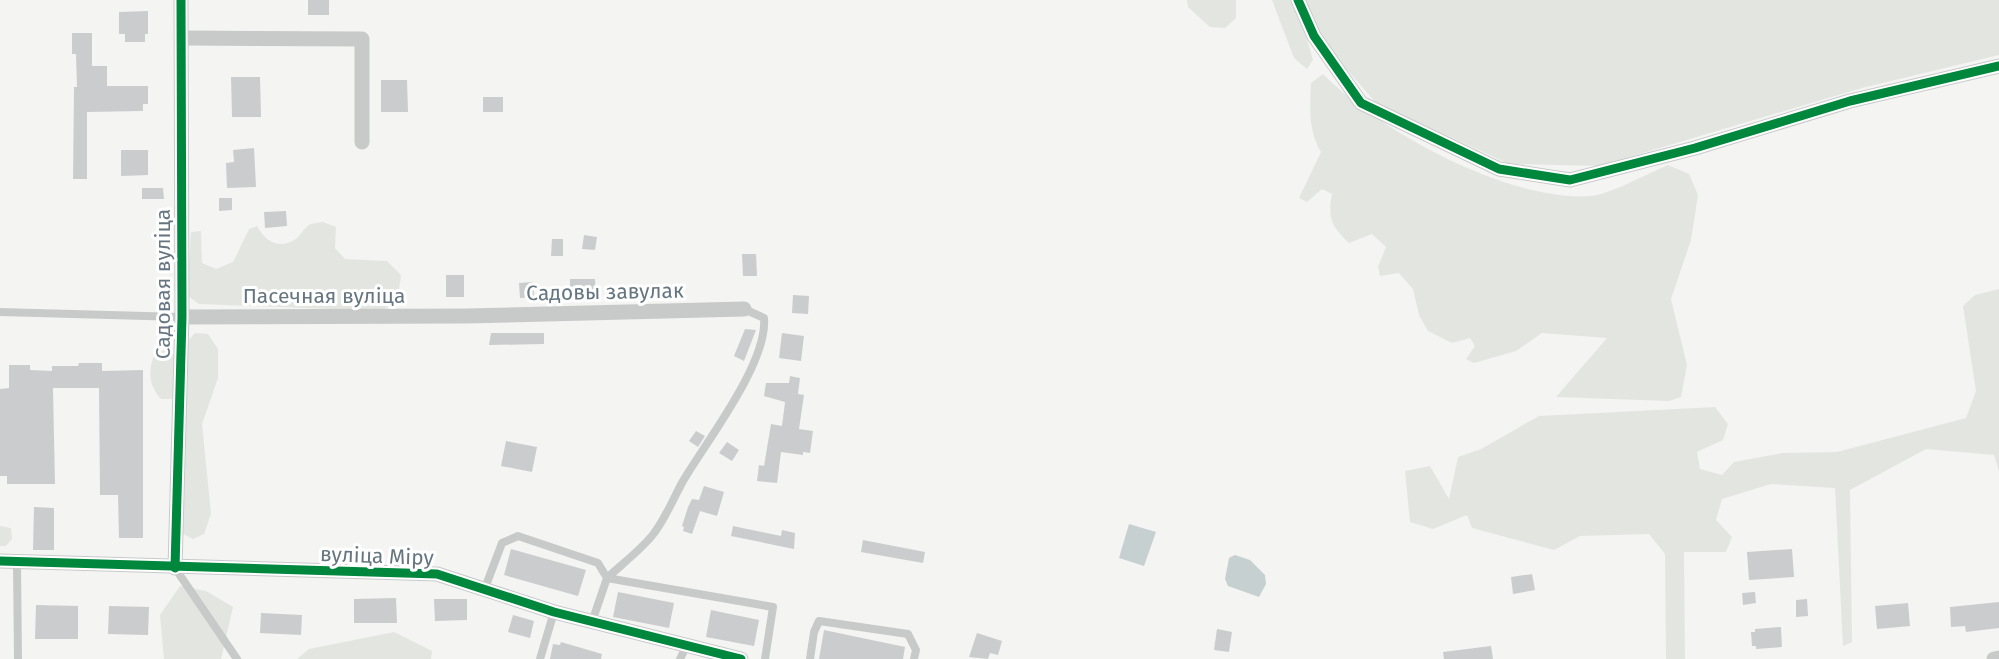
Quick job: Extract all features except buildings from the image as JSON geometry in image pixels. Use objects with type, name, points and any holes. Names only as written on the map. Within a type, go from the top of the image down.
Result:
[{"type":"street","name":"Садовая вуліца","points":[[175,568],[182,317],[181,0]]},
{"type":"street","points":[[1298,0],[1314,36],[1361,103],[1499,169],[1570,180],[1695,148],[1850,101],[1999,66]]},
{"type":"street","points":[[182,39],[362,39],[362,142]]},
{"type":"street","name":"Садовы завулак","points":[[466,316],[744,309]]},
{"type":"street","name":"Пасечная вуліца","points":[[182,317],[466,316]]},
{"type":"street","name":"вуліца Міру","points":[[0,561],[437,574],[684,652],[741,659]]},
{"type":"street","points":[[1994,659],[1999,658]]},
{"type":"lane","points":[[592,622],[607,578],[652,537],[715,429],[734,403],[749,373],[765,329],[764,318],[744,309]]},
{"type":"lane","points":[[0,312],[182,317]]},
{"type":"lane","points":[[485,588],[502,543],[518,536],[598,563],[607,578],[773,607],[765,659]]},
{"type":"lane","points":[[16,561],[18,659]]},
{"type":"lane","points":[[175,568],[237,659]]},
{"type":"lane","points":[[540,659],[554,612]]},
{"type":"lane","points":[[810,659],[814,632],[819,621],[908,634],[916,650],[914,659]]},
{"type":"shaded area","points":[[1187,0],[1236,0],[1236,18],[1225,28],[1210,27],[1188,7]]},
{"type":"shaded area","points":[[1272,0],[1290,0],[1304,29],[1313,60],[1307,69],[1294,58]]},
{"type":"shaded area","points":[[1306,0],[1999,0],[1999,55],[1862,88],[1599,166],[1509,164],[1376,103],[1322,41]]},
{"type":"shaded area","points":[[1323,74],[1377,118],[1411,140],[1485,175],[1523,188],[1559,195],[1592,196],[1619,187],[1668,165],[1689,174],[1698,195],[1691,240],[1671,299],[1687,365],[1681,397],[1669,401],[1556,397],[1607,338],[1542,333],[1516,351],[1474,363],[1466,359],[1475,346],[1470,338],[1452,343],[1428,331],[1419,315],[1413,289],[1399,273],[1380,276],[1378,267],[1386,247],[1372,234],[1349,243],[1332,222],[1330,210],[1332,194],[1322,189],[1307,202],[1299,198],[1321,152],[1312,127],[1310,101],[1311,83]]},
{"type":"shaded area","points":[[323,222],[336,227],[335,248],[345,259],[387,261],[401,275],[398,297],[383,311],[199,304],[187,295],[191,232],[201,231],[202,263],[216,269],[233,262],[249,229],[257,226],[269,240],[284,244],[296,239],[309,225]]},
{"type":"shaded area","points":[[1999,289],[1999,471],[1994,455],[1926,449],[1850,490],[1852,642],[1843,646],[1835,488],[1771,484],[1722,499],[1716,520],[1732,537],[1726,552],[1684,552],[1685,659],[1666,659],[1665,554],[1649,534],[1580,536],[1554,550],[1472,528],[1467,515],[1433,529],[1410,522],[1405,471],[1430,466],[1449,499],[1458,457],[1481,449],[1539,416],[1715,407],[1728,424],[1723,440],[1697,452],[1700,469],[1722,475],[1734,462],[1782,453],[1837,452],[1966,418],[1976,391],[1963,306],[1975,295]]},
{"type":"shaded area","points":[[195,333],[208,334],[218,349],[218,378],[202,424],[211,514],[204,534],[193,539],[181,533],[187,342]]},
{"type":"shaded area","points":[[167,350],[177,355],[176,389],[172,399],[161,399],[152,383],[150,371],[155,353]]},
{"type":"shaded area","points":[[1129,524],[1156,532],[1144,566],[1119,558]]},
{"type":"shaded area","points":[[0,526],[11,528],[12,539],[6,546],[0,546]]},
{"type":"shaded area","points":[[1235,555],[1250,560],[1265,575],[1266,584],[1259,597],[1228,586],[1225,579],[1229,558]]},
{"type":"shaded area","points":[[180,586],[206,591],[233,607],[221,659],[164,659],[160,615]]},
{"type":"shaded area","points":[[394,632],[432,651],[431,659],[297,659],[309,649]]},
{"type":"cycle path","points":[[175,568],[182,317],[181,0]]},
{"type":"cycle path","points":[[1298,0],[1314,36],[1361,103],[1499,169],[1570,180],[1695,148],[1850,101],[1999,66]]},
{"type":"cycle path","points":[[0,561],[437,574],[554,612],[741,659]]}]
